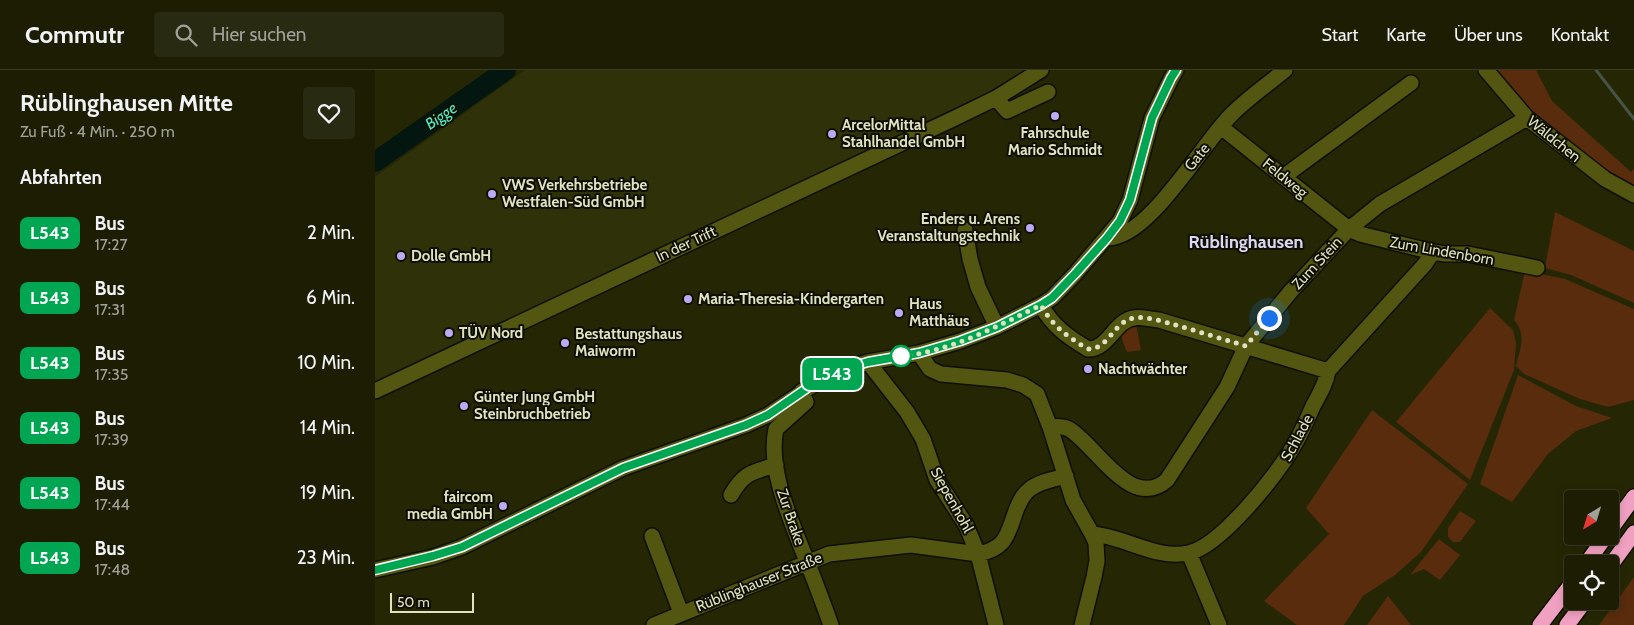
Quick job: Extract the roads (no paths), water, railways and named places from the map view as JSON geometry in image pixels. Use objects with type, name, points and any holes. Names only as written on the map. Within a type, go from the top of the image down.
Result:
[{"type":"highway","points":[[1619,518],[1634,497]]},
{"type":"highway","points":[[1618,555],[1634,533]]},
{"type":"highway","points":[[1540,625],[1564,594]]},
{"type":"highway","points":[[1567,625],[1578,610]]},
{"type":"street","name":"In der Trift","points":[[375,390],[996,98],[1041,70]]},
{"type":"street","points":[[375,570],[462,547],[623,468],[722,435],[768,415],[802,391],[841,370],[868,362],[919,353],[960,341],[997,327],[1041,305],[1052,298],[1107,238],[1120,221],[1130,200],[1152,118],[1171,78],[1177,70]]},
{"type":"street","name":"Gate","points":[[1107,238],[1122,236],[1139,224],[1161,202],[1231,115],[1285,70]]},
{"type":"street","name":"Wäldchen","points":[[1487,70],[1527,118],[1605,178],[1634,195]]},
{"type":"street","points":[[1283,177],[1411,84]]},
{"type":"street","points":[[996,98],[1007,112],[1048,92]]},
{"type":"street","name":"Zum Stein","points":[[1050,427],[1063,427],[1077,435],[1111,468],[1138,488],[1146,489],[1161,485],[1167,480],[1227,387],[1246,346],[1291,291],[1349,229],[1380,204],[1527,118]]},
{"type":"street","name":"Feldweg","points":[[1221,127],[1349,229]]},
{"type":"street","name":"Zum Lindenborn","points":[[1349,229],[1359,234],[1433,252],[1469,254],[1537,268]]},
{"type":"street","points":[[965,230],[970,259],[978,287],[997,327]]},
{"type":"street","name":"Schlade","points":[[1093,534],[1102,534],[1151,550],[1169,553],[1189,553],[1211,544],[1225,531],[1281,467],[1294,446],[1322,388],[1328,371],[1433,252]]},
{"type":"street","points":[[1041,305],[1047,317],[1059,330],[1088,349],[1094,349],[1101,345],[1121,324],[1134,318],[1159,320],[1328,371]]},
{"type":"street","points":[[919,353],[930,370],[941,374],[987,377],[1023,384],[1037,394],[1050,427],[1073,500],[1093,534],[1096,543],[1097,561],[1082,625]]},
{"type":"street","name":"Siepenhohl","points":[[868,362],[907,412],[923,439],[937,480],[966,525],[978,554],[996,625]]},
{"type":"street","name":"Zur Brake","points":[[802,391],[806,402],[776,429],[776,464],[783,501],[831,625]]},
{"type":"street","points":[[731,494],[742,478],[757,470],[776,464]]},
{"type":"street","name":"Rüblinghauser Straße","points":[[654,625],[829,554],[911,545],[978,554],[989,552],[1003,544],[1020,501],[1031,488],[1066,476]]},
{"type":"street","points":[[652,536],[681,613]]},
{"type":"street","points":[[1189,553],[1219,625]]},
{"type":"waterway","name":"Bigge","points":[[375,162],[506,70]]},
{"type":"waterway","points":[[1596,70],[1634,119]]},
{"type":"place","name":"Fahrschule Mario Schmidt","points":[[1055,116]]},
{"type":"place","name":"ArcelorMittal Stahlhandel GmbH","points":[[832,134]]},
{"type":"place","name":"VWS Verkehrsbetriebe Westfalen-Süd GmbH","points":[[492,194]]},
{"type":"place","name":"Enders u. Arens Veranstaltungstechnik","points":[[1030,228]]},
{"type":"place","name":"Dolle GmbH","points":[[401,256]]},
{"type":"place","name":"Maria-Theresia-Kindergarten","points":[[688,299]]},
{"type":"place","name":"Haus Matthäus","points":[[899,313]]},
{"type":"place","name":"TÜV Nord","points":[[449,333]]},
{"type":"place","name":"Bestattungshaus Maiworm","points":[[565,343]]},
{"type":"place","name":"Nachtwächter","points":[[1088,369]]},
{"type":"place","name":"Günter Jung GmbH Steinbruchbetrieb","points":[[464,406]]},
{"type":"place","name":"faircom media GmbH","points":[[503,506]]},
{"type":"district","name":"Rüblinghausen","points":[[1246,242]]}]
